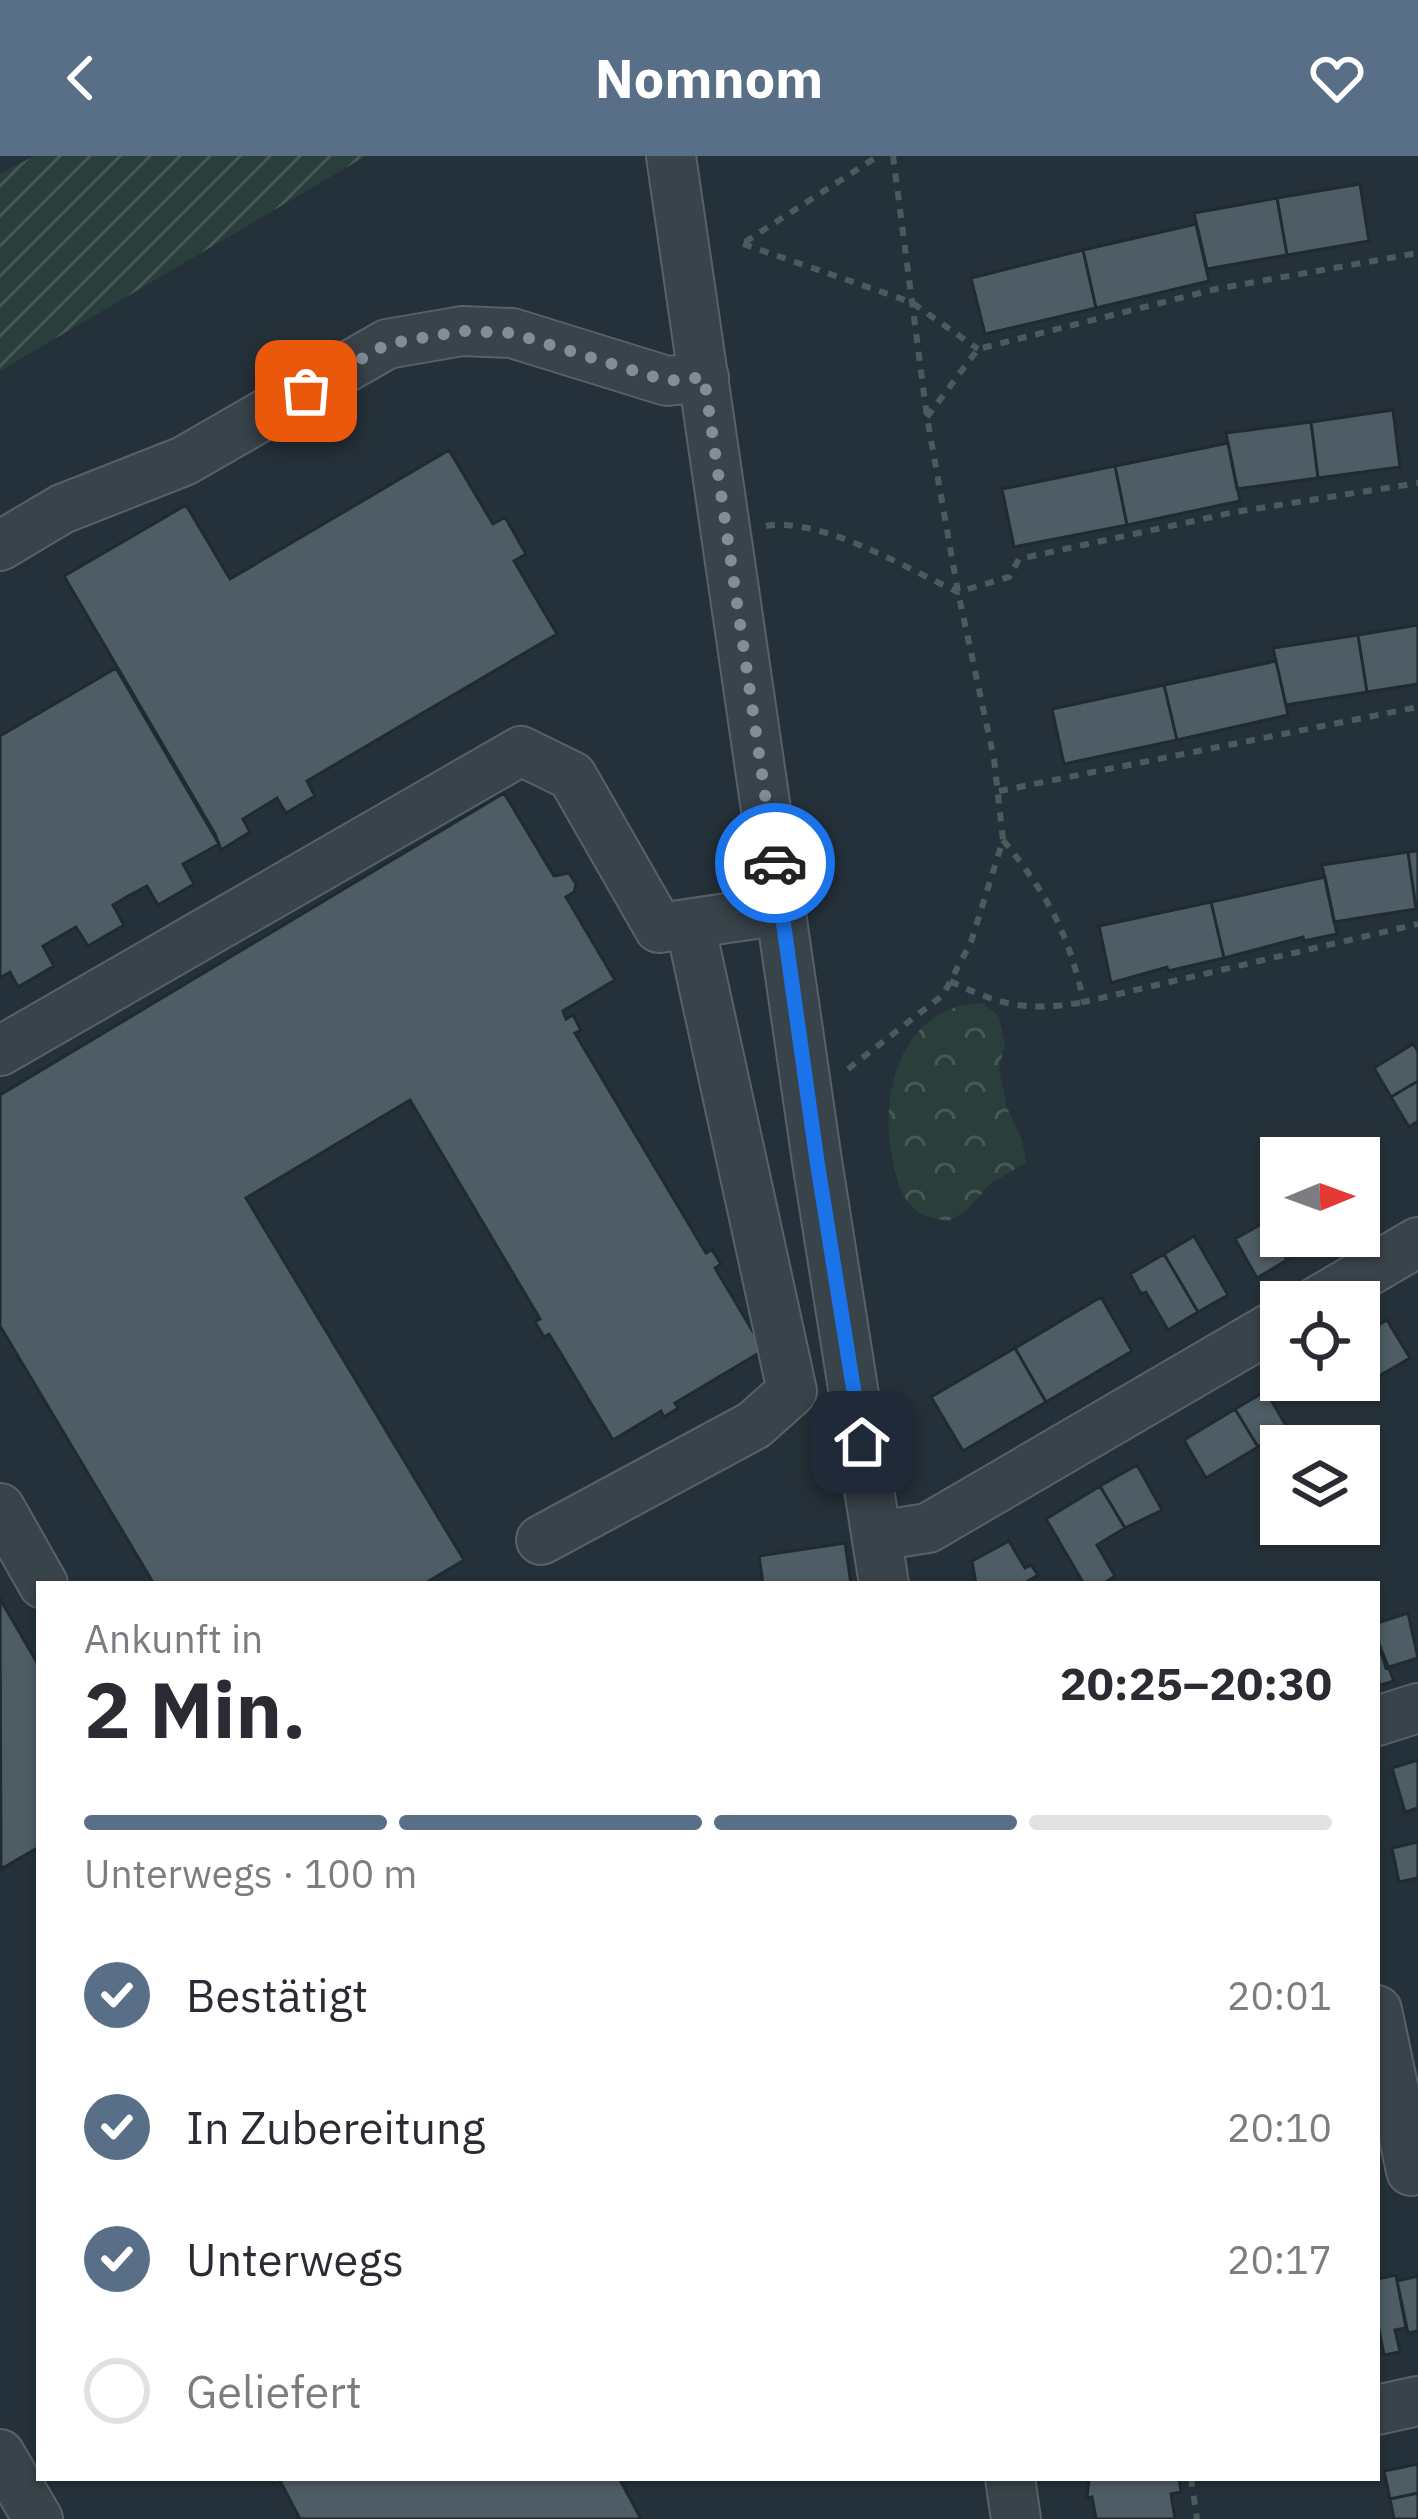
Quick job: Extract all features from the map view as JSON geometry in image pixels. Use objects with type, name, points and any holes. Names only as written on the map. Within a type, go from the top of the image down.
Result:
[{"type":"street","points":[[671,156],[805,1079],[884,1581]]},
{"type":"street","points":[[0,546],[62,509],[184,461],[387,344],[462,331],[512,333],[667,381],[704,377]]},
{"type":"street","points":[[0,1052],[520,751],[572,776],[659,928],[782,910]]},
{"type":"street","points":[[541,1540],[754,1425],[792,1391],[690,923]]},
{"type":"street","points":[[1352,1281],[1418,1242]]},
{"type":"street","points":[[877,1536],[928,1528],[1260,1334]]},
{"type":"street","points":[[0,1508],[41,1581]]},
{"type":"street","points":[[1380,1720],[1418,1708]]},
{"type":"street","points":[[1380,2029],[1402,2172]]},
{"type":"street","points":[[1380,2409],[1418,2401]]},
{"type":"street","points":[[0,2454],[34,2518]]},
{"type":"street","points":[[1010,2481],[1016,2519]]},
{"type":"path","points":[[878,156],[743,244],[910,302],[978,349]]},
{"type":"path","points":[[805,1079],[836,1077],[943,995],[971,941],[1003,840],[999,791],[927,418],[893,156]]},
{"type":"path","points":[[927,418],[978,349],[1216,289],[1418,253]]},
{"type":"path","points":[[726,532],[783,523],[814,528],[958,592],[1009,577],[1019,560],[1234,512],[1418,483]]},
{"type":"path","points":[[999,791],[1418,707]]},
{"type":"path","points":[[1003,840],[1036,880],[1070,942],[1084,1002]]},
{"type":"path","points":[[950,981],[1012,1008],[1044,1009],[1418,924]]},
{"type":"path","points":[[1191,2481],[1197,2519]]},
{"type":"green space","points":[[34,156],[366,156],[0,371],[0,174]]},
{"type":"green space","points":[[981,1003],[998,1015],[1005,1043],[999,1070],[1026,1162],[989,1185],[965,1212],[948,1221],[921,1214],[905,1196],[892,1157],[889,1106],[902,1057],[915,1036],[932,1019],[954,1008]]},
{"type":"building","points":[[1360,184],[1369,241],[1287,255],[1277,198]]},
{"type":"building","points":[[1277,198],[1287,255],[1207,269],[1194,213]]},
{"type":"building","points":[[1196,224],[1209,281],[1096,308],[1083,250]]},
{"type":"building","points":[[1083,250],[1096,308],[985,334],[971,278]]},
{"type":"building","points":[[1393,410],[1400,467],[1318,478],[1311,422]]},
{"type":"building","points":[[1311,422],[1318,478],[1237,489],[1226,433]]},
{"type":"building","points":[[1228,443],[1240,501],[1127,525],[1115,466]]},
{"type":"building","points":[[449,450],[493,524],[505,517],[526,554],[514,561],[557,634],[307,781],[315,796],[286,813],[277,798],[243,819],[250,832],[221,850],[64,576],[186,505],[230,579]]},
{"type":"building","points":[[1115,466],[1127,525],[1014,547],[1002,489]]},
{"type":"building","points":[[1418,625],[1418,684],[1367,692],[1358,635]]},
{"type":"building","points":[[1358,635],[1367,692],[1286,705],[1273,648]]},
{"type":"building","points":[[1276,661],[1288,715],[1177,740],[1164,685]]},
{"type":"building","points":[[116,668],[219,844],[183,864],[194,884],[158,905],[147,886],[113,905],[124,925],[88,946],[76,927],[43,946],[54,966],[18,987],[10,972],[0,978],[0,736]]},
{"type":"building","points":[[1164,685],[1177,740],[1064,764],[1052,709]]},
{"type":"building","points":[[504,793],[554,876],[569,873],[576,884],[566,897],[615,980],[563,1011],[566,1019],[573,1015],[581,1030],[575,1033],[706,1253],[712,1250],[721,1264],[715,1268],[764,1350],[675,1403],[678,1408],[664,1417],[661,1411],[613,1440],[549,1334],[544,1337],[535,1322],[540,1319],[410,1100],[246,1198],[464,1560],[429,1581],[152,1581],[0,1326],[0,1095]]},
{"type":"building","points":[[1418,851],[1418,909],[1416,909],[1408,852]]},
{"type":"building","points":[[1408,852],[1416,909],[1334,922],[1322,865]]},
{"type":"building","points":[[1325,877],[1337,934],[1304,941],[1303,937],[1224,958],[1211,902]]},
{"type":"building","points":[[1211,902],[1224,958],[1111,983],[1099,926]]},
{"type":"building","points":[[1413,1044],[1418,1051],[1418,1081],[1391,1097],[1374,1068]]},
{"type":"building","points":[[1418,1081],[1418,1121],[1409,1127],[1391,1097]]},
{"type":"building","points":[[1260,1225],[1260,1257],[1287,1260],[1257,1278],[1235,1239]]},
{"type":"building","points":[[1194,1236],[1228,1295],[1198,1312],[1164,1254]]},
{"type":"building","points":[[1164,1254],[1198,1312],[1168,1330],[1130,1274]]},
{"type":"building","points":[[1101,1297],[1132,1351],[1046,1402],[1015,1348]]},
{"type":"building","points":[[1387,1320],[1410,1358],[1380,1375],[1380,1324]]},
{"type":"building","points":[[1015,1348],[1046,1402],[963,1451],[931,1397]]},
{"type":"building","points":[[1260,1394],[1260,1401],[1272,1401],[1286,1425],[1260,1425],[1258,1447],[1235,1409]]},
{"type":"building","points":[[1235,1409],[1258,1447],[1206,1478],[1184,1440]]},
{"type":"building","points":[[1137,1465],[1162,1510],[1125,1528],[1100,1486]]},
{"type":"building","points":[[1100,1486],[1125,1528],[1097,1545],[1115,1576],[1108,1581],[1082,1581],[1046,1519]]},
{"type":"building","points":[[1009,1541],[1025,1568],[1031,1565],[1038,1575],[1028,1581],[975,1581],[972,1561]]},
{"type":"building","points":[[845,1543],[851,1581],[763,1581],[759,1556]]},
{"type":"building","points":[[0,1599],[36,1661],[36,1849],[1,1869]]},
{"type":"building","points":[[1408,1613],[1418,1658],[1386,1668],[1380,1622]]},
{"type":"building","points":[[1380,1646],[1394,1681],[1380,1685]]},
{"type":"building","points":[[1418,1760],[1418,1808],[1405,1812],[1392,1768]]},
{"type":"building","points":[[1418,1842],[1418,1878],[1399,1882],[1392,1848]]},
{"type":"building","points":[[1396,2275],[1406,2328],[1395,2330],[1400,2352],[1384,2355],[1380,2335],[1380,2278]]},
{"type":"building","points":[[1418,2276],[1418,2331],[1408,2333],[1397,2281]]},
{"type":"building","points":[[1418,2464],[1418,2493],[1390,2499],[1384,2471]]},
{"type":"building","points":[[280,2481],[621,2481],[641,2519],[300,2519]]},
{"type":"building","points":[[1089,2481],[1179,2481],[1181,2492],[1171,2494],[1175,2519],[1096,2519],[1092,2497],[1087,2498]]},
{"type":"building","points":[[1418,2493],[1418,2519],[1394,2519],[1390,2499]]},
{"type":"way so far","points":[[306,391],[387,344],[462,331],[512,333],[667,381],[704,377],[775,863]]},
{"type":"route","points":[[775,863],[862,1442]]}]
